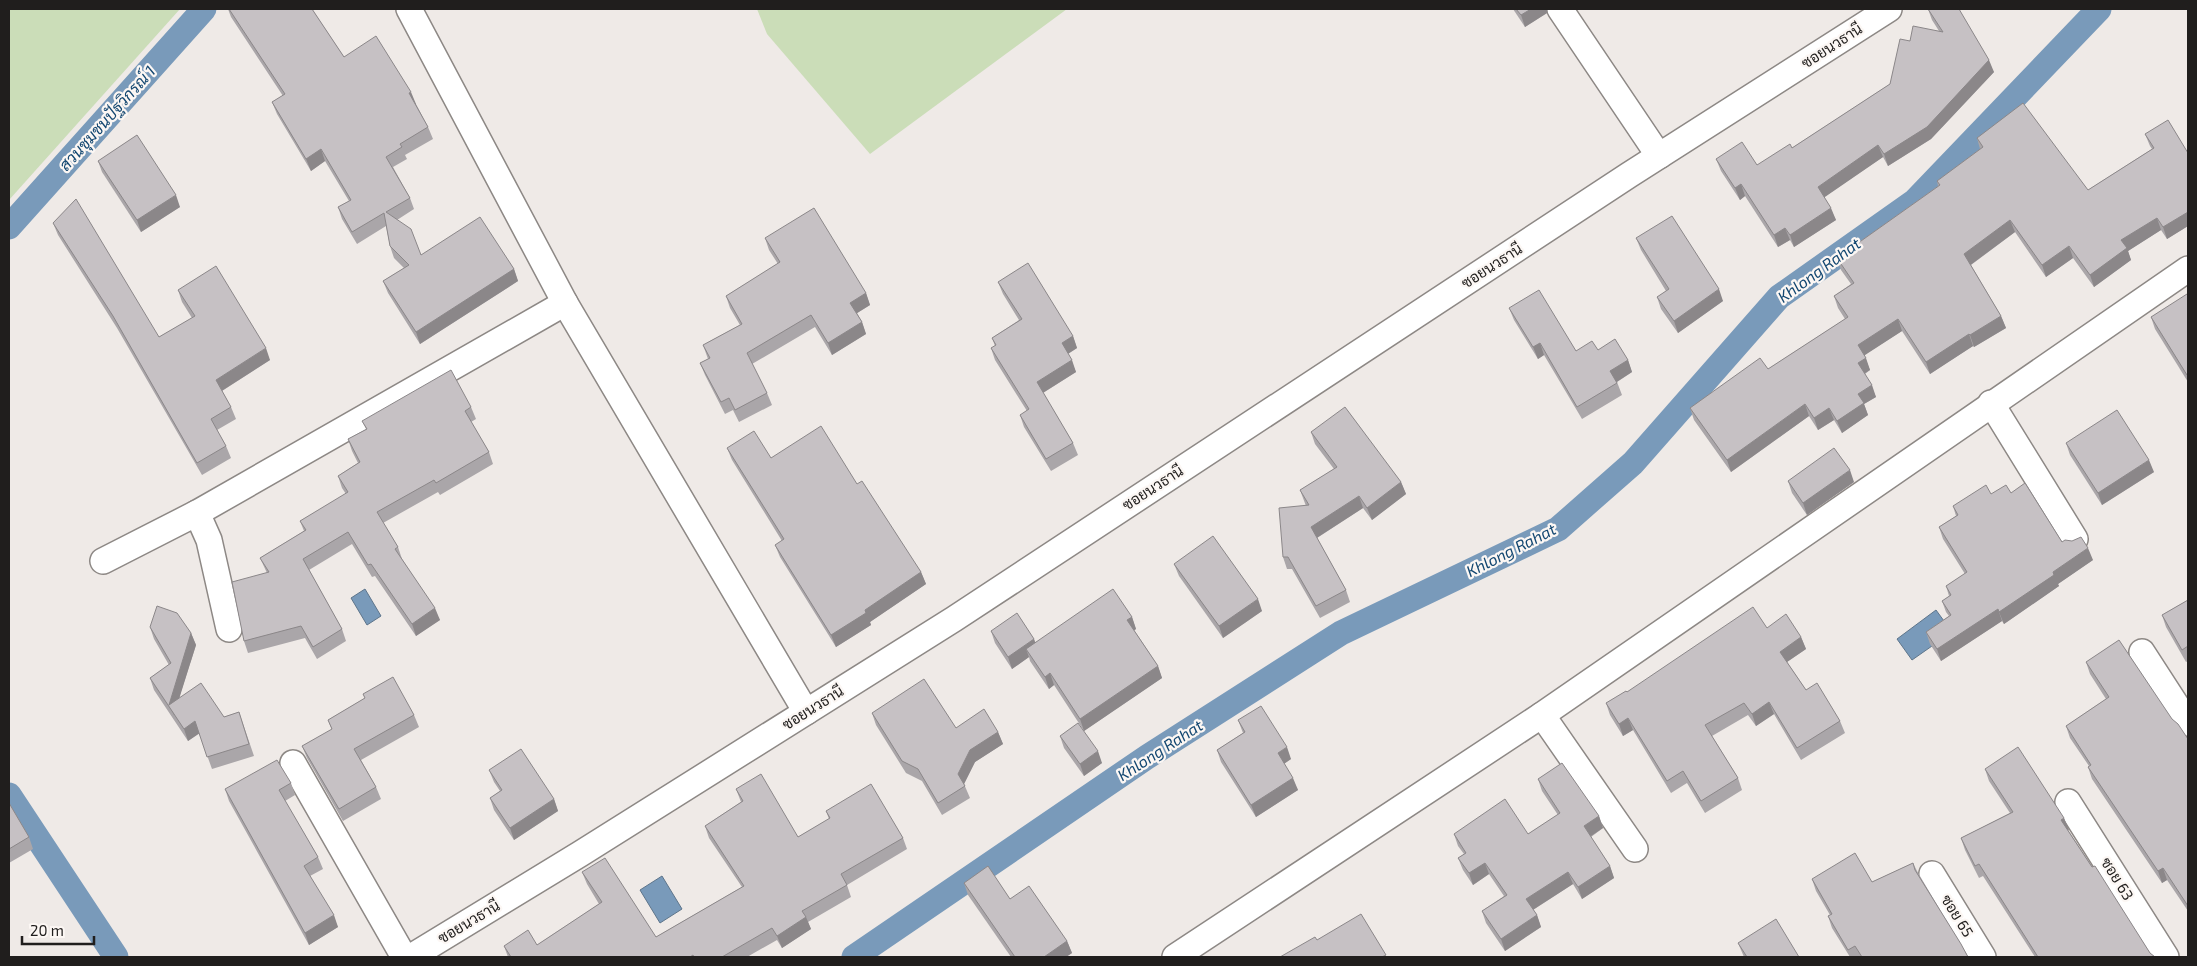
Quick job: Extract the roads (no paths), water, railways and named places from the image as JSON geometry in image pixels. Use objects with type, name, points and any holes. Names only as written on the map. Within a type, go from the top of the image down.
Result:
[{"type":"street","points":[[409,9],[565,303],[806,712]]},
{"type":"street","points":[[1560,9],[1659,156]]},
{"type":"street","name":"ซอยนวธานี","points":[[411,957],[580,854],[971,608],[1659,156],[1890,9]]},
{"type":"street","points":[[1174,957],[1542,714],[2188,269]]},
{"type":"street","points":[[104,561],[197,512],[565,303]]},
{"type":"street","points":[[1991,403],[2075,539]]},
{"type":"street","points":[[197,512],[209,540],[228,629]]},
{"type":"street","points":[[2142,652],[2188,723]]},
{"type":"street","points":[[1542,714],[1635,849]]},
{"type":"street","points":[[294,763],[404,957]]},
{"type":"street","name":"ซอย 63","points":[[2068,802],[2166,957]]},
{"type":"street","name":"ซอย 65","points":[[1932,874],[1983,957]]},
{"type":"water","points":[[365,589],[381,616],[367,625],[351,598]]},
{"type":"water","points":[[1936,610],[1952,632],[1912,660],[1897,639]]},
{"type":"water","points":[[662,876],[682,909],[660,923],[640,890]]},
{"type":"waterway","name":"สวนชุมชนปัฐวิกรณ์ 1","points":[[9,227],[204,9]]},
{"type":"waterway","name":"Khlong Rahat","points":[[854,957],[1147,757],[1341,633],[1558,529],[1633,463],[1779,297],[1915,201],[2099,9]]},
{"type":"waterway","points":[[9,795],[116,957]]}]
